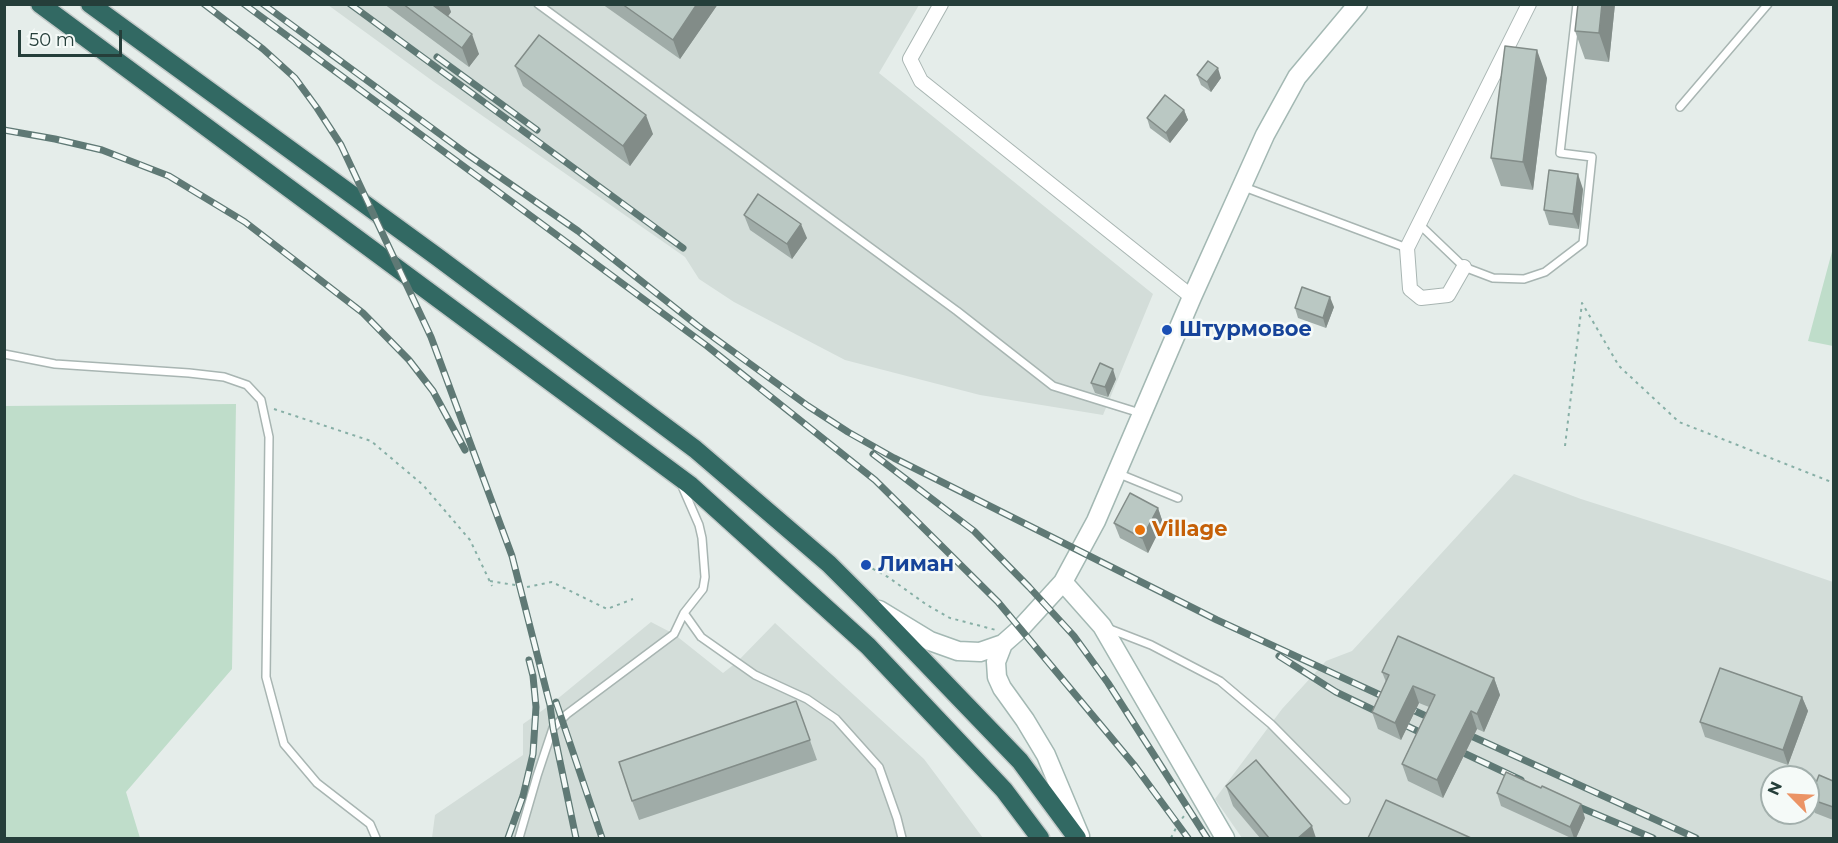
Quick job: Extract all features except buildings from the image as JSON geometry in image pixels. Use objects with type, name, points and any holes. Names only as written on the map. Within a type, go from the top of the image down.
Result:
[{"type":"highway","points":[[40,4],[690,484],[868,646],[1004,790],[1040,838]]},
{"type":"highway","points":[[90,4],[436,256],[695,449],[829,564],[868,603],[1020,761],[1079,838]]},
{"type":"main road","points":[[1079,838],[1046,755],[1002,688],[997,677],[996,662],[1009,639],[1063,582],[1096,521],[1192,297],[1265,135],[1297,77],[1358,4]]},
{"type":"main road","points":[[1063,582],[1102,626],[1225,838]]},
{"type":"main road","points":[[868,603],[930,641],[958,651],[980,652],[1009,639]]},
{"type":"street","points":[[941,4],[910,59],[921,81],[1192,297]]},
{"type":"street","points":[[1464,267],[1448,295],[1422,298],[1410,289],[1407,249],[1529,4]]},
{"type":"lane","points":[[538,4],[957,311],[1053,386],[1143,414]]},
{"type":"lane","points":[[1419,224],[1464,267],[1493,278],[1524,279],[1545,272],[1583,243],[1592,157],[1560,153],[1577,4]]},
{"type":"lane","points":[[1680,107],[1768,4]]},
{"type":"lane","points":[[1242,186],[1407,249]]},
{"type":"lane","points":[[4,354],[55,364],[224,377],[247,385],[261,400],[269,437],[266,677],[268,686],[284,744],[317,783],[370,824],[376,838]]},
{"type":"lane","points":[[1117,472],[1178,498]]},
{"type":"lane","points":[[519,838],[553,729],[567,714],[674,634],[684,613],[703,589],[705,578],[702,538],[699,525],[678,476]]},
{"type":"lane","points":[[684,613],[701,637],[755,675],[807,699],[836,719],[879,766],[902,838]]},
{"type":"lane","points":[[1102,626],[1151,645],[1220,681],[1271,724],[1346,800]]},
{"type":"path","points":[[1565,446],[1582,303],[1619,366],[1679,422],[1833,483]]},
{"type":"path","points":[[262,405],[371,441],[423,485],[470,540],[492,586]]},
{"type":"path","points":[[866,565],[950,618],[1009,639]]},
{"type":"path","points":[[490,581],[527,587],[552,582],[607,609],[633,599]]},
{"type":"path","points":[[1171,838],[1178,824],[1200,795]]},
{"type":"shaded area","points":[[328,5],[919,5],[879,73],[1153,294],[1103,415],[980,395],[845,360],[734,302],[699,279],[685,257]]},
{"type":"shaded area","points":[[1514,474],[1581,499],[1833,582],[1833,838],[1242,838],[1215,799],[1282,709],[1326,661],[1352,651]]},
{"type":"shaded area","points":[[651,622],[674,634],[723,673],[775,623],[924,759],[983,838],[432,838],[435,815],[523,755],[523,724],[550,705]]},
{"type":"green space","points":[[1833,248],[1833,346],[1808,341]]},
{"type":"green space","points":[[236,404],[232,669],[126,792],[140,838],[5,838],[5,406]]},
{"type":"railway","points":[[204,4],[263,49],[295,78],[317,108],[341,145],[431,337],[512,556],[550,705],[576,838]]},
{"type":"railway","points":[[244,4],[707,346],[875,480],[998,602],[1135,766],[1188,838]]},
{"type":"railway","points":[[263,4],[467,154],[578,231],[698,326],[808,406],[848,432],[894,458],[1217,620],[1439,722]]},
{"type":"railway","points":[[350,4],[683,248]]},
{"type":"railway","points":[[437,57],[537,130]]},
{"type":"railway","points":[[4,130],[102,150],[169,176],[245,222],[363,313],[409,360],[433,391],[465,450]]},
{"type":"railway","points":[[873,454],[974,531],[1074,636],[1108,683],[1207,838]]},
{"type":"railway","points":[[1279,656],[1336,692],[1432,738]]},
{"type":"railway","points":[[508,838],[523,796],[533,754],[536,707],[529,660]]},
{"type":"railway","points":[[556,702],[602,838]]},
{"type":"railway","points":[[1458,730],[1696,838]]},
{"type":"railway","points":[[1451,747],[1521,780]]},
{"type":"railway","points":[[1567,802],[1653,838]]},
{"type":"place","name":"Штурмовое","points":[[1167,330]]},
{"type":"place","name":"Village","points":[[1140,530]]},
{"type":"place","name":"Лиман","points":[[866,565]]}]
